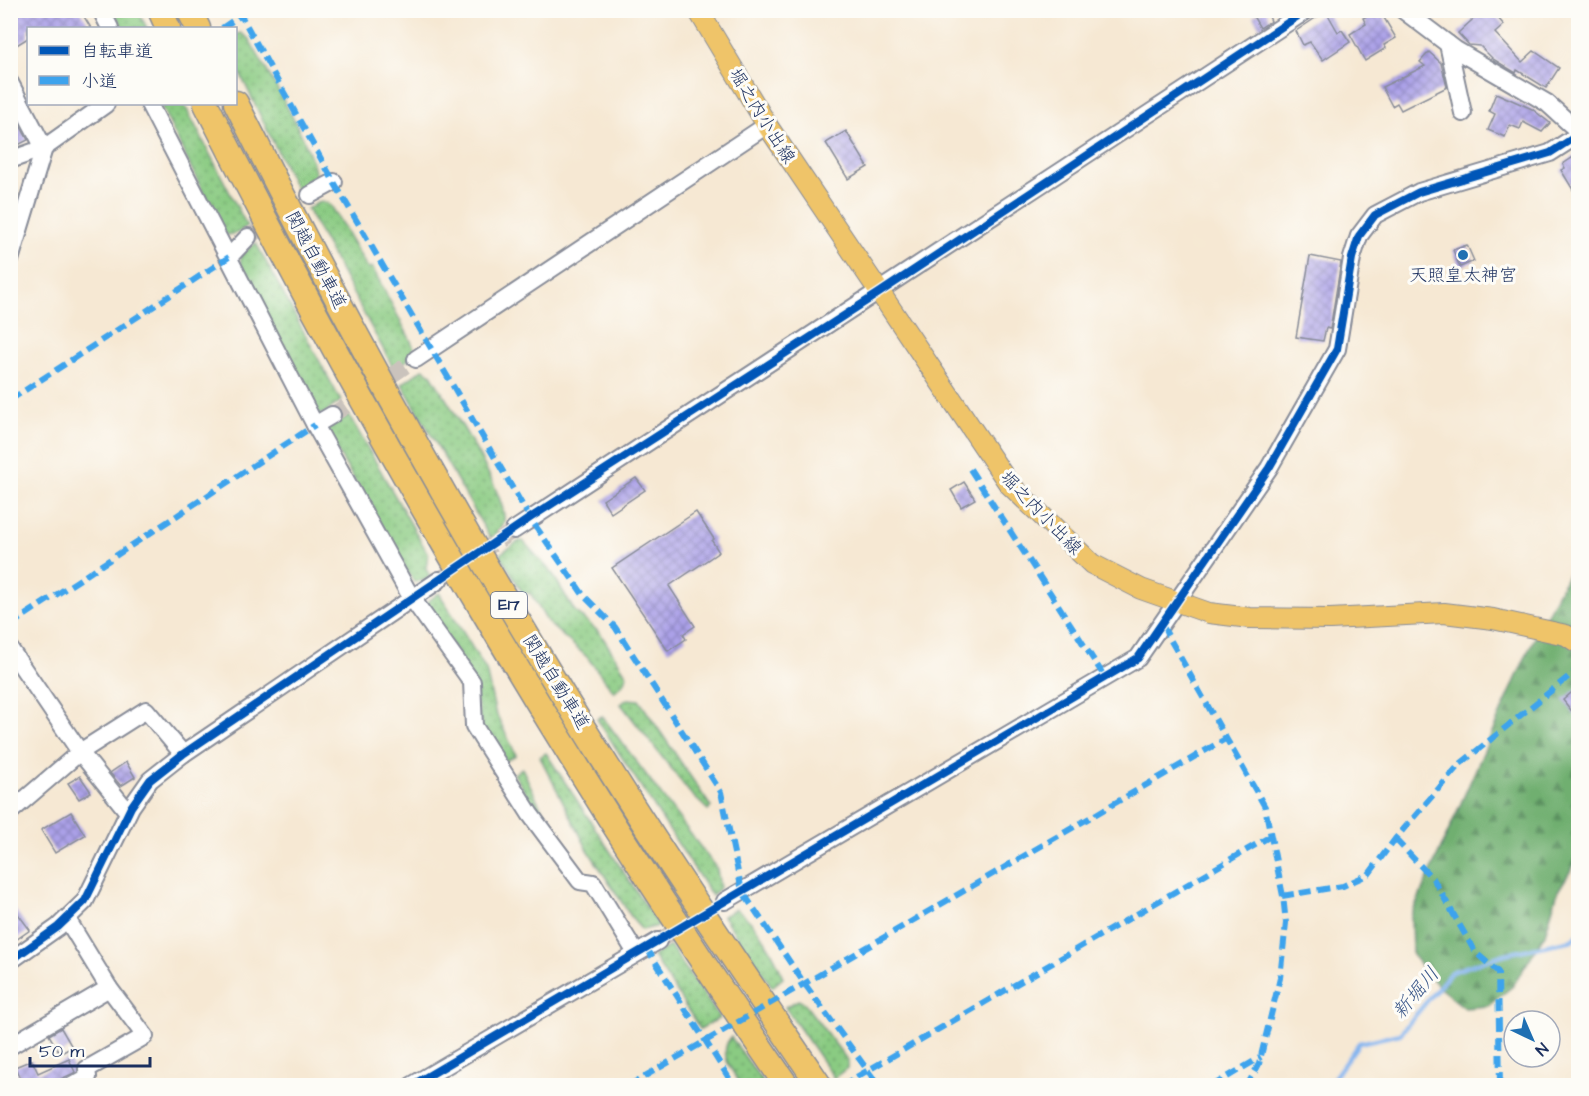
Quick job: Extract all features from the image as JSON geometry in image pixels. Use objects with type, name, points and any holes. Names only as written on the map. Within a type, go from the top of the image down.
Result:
[{"type":"highway","points":[[160,10],[168,27]]},
{"type":"highway","points":[[189,10],[198,27]]},
{"type":"highway","name":"関越自動車道","points":[[207,105],[369,415],[508,652],[603,807],[787,1086]]},
{"type":"highway","name":"関越自動車道","points":[[237,105],[393,402],[524,629],[691,894],[820,1086]]},
{"type":"main road","name":"堀之内小出線","points":[[698,10],[767,125],[1009,484],[1092,564],[1126,583],[1209,613],[1250,618],[1393,617],[1444,613],[1493,619],[1566,635],[1578,643]]},
{"type":"street","points":[[101,10],[110,27]]},
{"type":"street","points":[[514,530],[879,293],[1307,10]]},
{"type":"street","points":[[725,901],[1106,679],[1138,658],[1269,468],[1336,349],[1352,258],[1359,236],[1376,215],[1419,192],[1550,153],[1578,133],[1547,103],[1448,44],[1403,10]]},
{"type":"street","points":[[1448,44],[1463,113]]},
{"type":"street","points":[[10,83],[44,148],[10,260]]},
{"type":"street","points":[[10,160],[44,148],[105,105]]},
{"type":"street","points":[[150,105],[315,425],[411,597],[472,682],[474,726],[530,814],[580,881],[593,883],[636,953]]},
{"type":"street","points":[[416,359],[767,125]]},
{"type":"street","points":[[310,195],[334,182]]},
{"type":"street","points":[[229,257],[248,237]]},
{"type":"street","points":[[315,425],[332,415]]},
{"type":"street","points":[[10,961],[67,919],[85,901],[128,812],[150,780],[183,754],[439,580]]},
{"type":"street","points":[[10,649],[80,752],[128,812]]},
{"type":"street","points":[[10,812],[80,752],[146,710],[183,754]]},
{"type":"street","points":[[67,919],[109,988],[145,1036],[87,1069],[91,1081],[72,1086]]},
{"type":"street","points":[[411,1086],[658,940]]},
{"type":"street","points":[[10,1046],[109,988]]},
{"type":"green space","points":[[114,11],[138,11],[146,27],[122,27]]},
{"type":"green space","points":[[241,33],[249,39],[308,150],[316,180],[298,194],[237,67],[237,34]]},
{"type":"green space","points":[[160,105],[185,105],[247,226],[237,233],[227,235],[222,231]]},
{"type":"green space","points":[[319,202],[328,203],[332,207],[368,269],[372,267],[410,339],[414,348],[412,357],[394,369],[307,209]]},
{"type":"green space","points":[[256,243],[341,401],[323,414],[316,414],[240,268],[241,255]]},
{"type":"green space","points":[[423,369],[430,373],[449,403],[475,447],[497,492],[503,509],[504,521],[501,529],[490,538],[402,384]]},
{"type":"green space","points":[[349,415],[428,554],[426,569],[430,576],[425,580],[414,582],[325,430]]},
{"type":"green space","points":[[519,541],[523,541],[552,573],[574,610],[600,633],[627,675],[625,682],[614,692],[587,657],[548,623],[531,594],[522,592],[500,554]]},
{"type":"green space","points":[[1578,554],[1578,859],[1558,891],[1545,934],[1513,986],[1488,1006],[1465,1008],[1441,989],[1412,955],[1411,916],[1529,649]]},
{"type":"green space","points":[[439,593],[486,670],[495,711],[516,755],[504,762],[483,734],[473,681],[426,603]]},
{"type":"green space","points":[[627,699],[639,700],[711,807],[708,810],[690,793],[621,704]]},
{"type":"green space","points":[[602,716],[717,869],[720,888],[712,896],[597,719]]},
{"type":"green space","points":[[546,753],[659,926],[642,930],[634,921],[588,850],[540,757]]},
{"type":"green space","points":[[522,768],[566,860],[514,774]]},
{"type":"green space","points":[[736,909],[751,922],[775,959],[783,978],[772,987],[723,916]]},
{"type":"green space","points":[[670,946],[720,1018],[700,1029],[653,956]]},
{"type":"green space","points":[[798,1000],[804,1003],[848,1061],[847,1068],[834,1078],[785,1007]]},
{"type":"green space","points":[[731,1037],[765,1085],[741,1085],[727,1062],[725,1050]]},
{"type":"building","points":[[24,10],[80,10],[90,27],[27,27],[27,39],[15,46],[10,39],[10,18]]},
{"type":"building","points":[[1266,10],[1271,21],[1260,28],[1253,16]]},
{"type":"building","points":[[1483,10],[1491,10],[1504,25],[1495,33],[1522,62],[1534,51],[1559,68],[1546,88],[1517,70],[1516,73],[1493,59],[1480,46],[1469,45],[1458,33]]},
{"type":"building","points":[[1326,11],[1338,32],[1342,30],[1350,42],[1323,60],[1310,42],[1303,45],[1296,31]]},
{"type":"building","points":[[1376,11],[1380,18],[1383,16],[1396,38],[1384,45],[1386,48],[1365,61],[1350,34],[1366,24],[1363,18]]},
{"type":"building","points":[[1429,52],[1441,63],[1447,87],[1401,110],[1397,103],[1392,106],[1382,87],[1425,66],[1420,62]]},
{"type":"building","points":[[1496,93],[1532,109],[1550,123],[1542,132],[1523,122],[1520,129],[1510,125],[1505,137],[1488,130],[1495,114],[1489,111]]},
{"type":"building","points":[[10,107],[28,140],[10,149]]},
{"type":"building","points":[[846,131],[868,167],[848,179],[826,143]]},
{"type":"building","points":[[1578,154],[1578,198],[1561,170],[1565,168],[1563,164]]},
{"type":"building","name":"天照皇太神宮","points":[[1467,245],[1474,261],[1460,267],[1453,250]]},
{"type":"building","points":[[1310,256],[1341,262],[1330,329],[1326,328],[1323,341],[1296,337]]},
{"type":"building","points":[[636,478],[645,490],[611,513],[603,500]]},
{"type":"building","points":[[964,482],[975,499],[961,507],[951,490]]},
{"type":"building","points":[[696,512],[714,539],[712,541],[719,552],[669,586],[695,626],[683,634],[686,639],[668,651],[612,568]]},
{"type":"building","points":[[1578,687],[1578,719],[1563,700]]},
{"type":"building","points":[[126,762],[135,777],[121,786],[110,773]]},
{"type":"building","points":[[80,776],[91,792],[79,799],[68,783]]},
{"type":"building","points":[[71,812],[85,835],[55,853],[41,830]]},
{"type":"building","points":[[10,903],[30,930],[10,944]]},
{"type":"building","points":[[61,1028],[72,1047],[60,1054],[49,1035]]},
{"type":"building","points":[[69,1059],[75,1072],[72,1074],[45,1086],[12,1086],[21,1081],[15,1067],[32,1060],[38,1073]]},
{"type":"waterway","name":"新堀川","points":[[1328,1086],[1359,1043],[1400,1034],[1451,972],[1505,954],[1573,940],[1578,935]]},
{"type":"tunnel","points":[[248,237],[310,195]]},
{"type":"tunnel","points":[[332,415],[416,359]]},
{"type":"tunnel","points":[[439,580],[514,530]]},
{"type":"tunnel","points":[[658,941],[725,901]]},
{"type":"marked path","points":[[238,10],[334,182],[530,518],[584,596],[615,627],[721,792],[742,891],[804,983],[879,1086]]},
{"type":"marked path","points":[[224,27],[249,10]]},
{"type":"marked path","points":[[10,400],[229,257]]},
{"type":"marked path","points":[[10,625],[315,425]]},
{"type":"marked path","points":[[970,469],[1106,679]]},
{"type":"marked path","points":[[1162,625],[1265,807],[1283,896],[1286,923],[1280,978],[1259,1064],[1247,1086]]},
{"type":"marked path","points":[[1282,896],[1343,886],[1369,874],[1395,839],[1459,765],[1578,669]]},
{"type":"marked path","points":[[628,1086],[1227,738]]},
{"type":"marked path","points":[[841,1086],[1269,837]]},
{"type":"marked path","points":[[1395,839],[1434,880],[1475,952],[1498,972],[1500,1086]]},
{"type":"marked path","points":[[646,947],[734,1086]]},
{"type":"marked path","points":[[1212,1086],[1261,1057]]},
{"type":"cycle path","points":[[10,961],[58,927],[85,901],[131,807],[150,780],[183,754],[530,518],[879,293],[1307,10]]},
{"type":"cycle path","points":[[411,1086],[1138,658],[1269,468],[1337,349],[1352,258],[1359,236],[1375,215],[1419,192],[1550,153],[1578,135]]},
{"type":"place","name":"天照皇太神宮","points":[[1463,255]]}]
